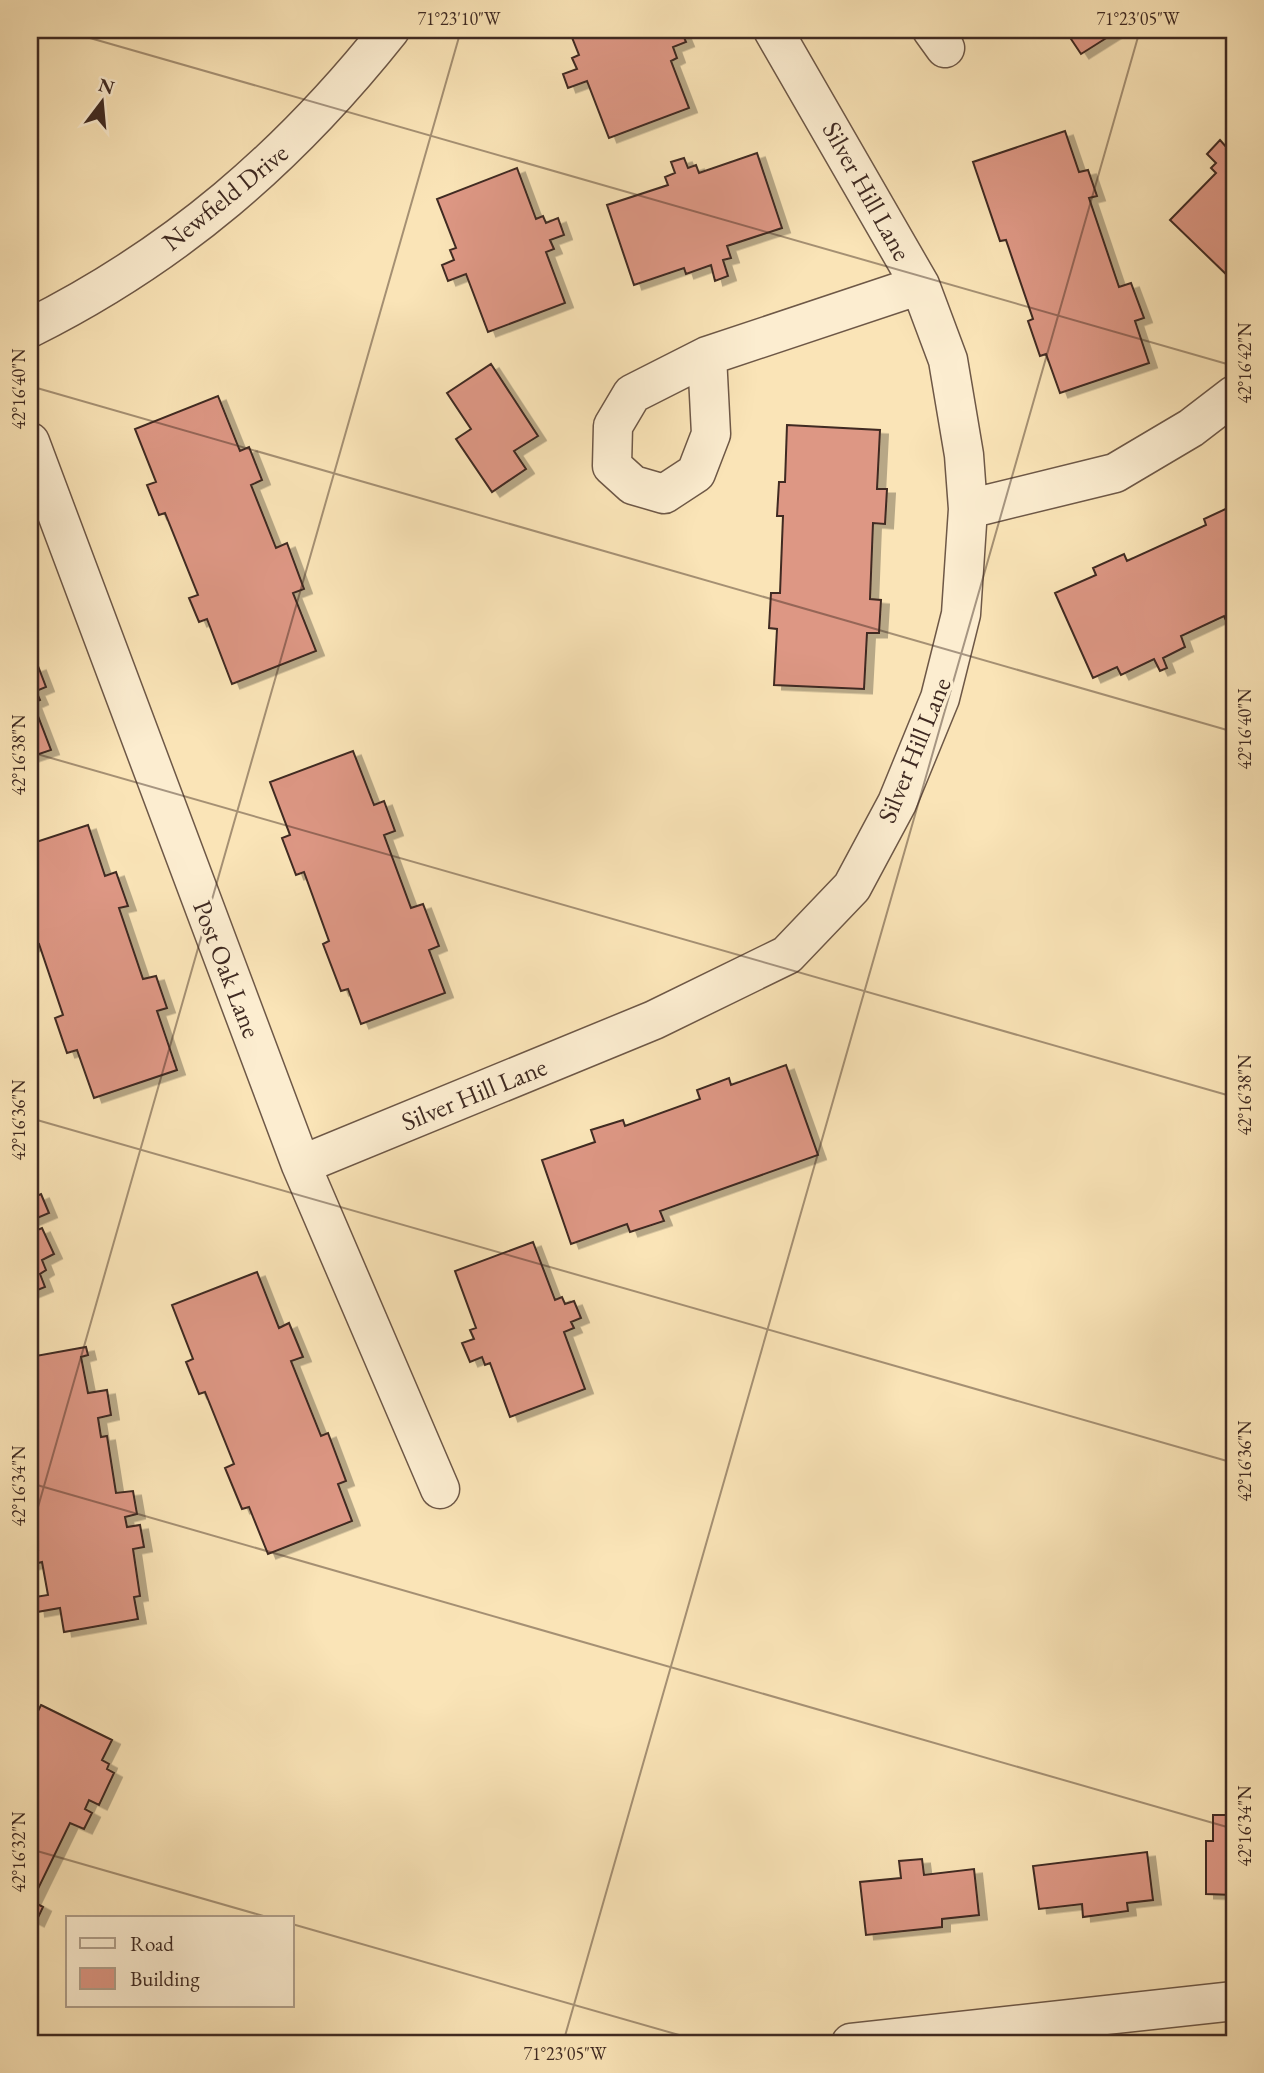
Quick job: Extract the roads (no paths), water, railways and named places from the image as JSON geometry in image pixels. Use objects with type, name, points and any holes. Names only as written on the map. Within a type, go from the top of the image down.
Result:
[{"type":"street","name":"Newfield Drive","points":[[30,328],[121,275],[188,231],[245,186],[299,136],[348,83],[390,30]]},
{"type":"street","name":"Silver Hill Lane","points":[[301,1165],[654,1020],[787,955],[852,887],[897,803],[935,710],[961,614],[968,509],[964,454],[948,360],[919,285],[773,30]]},
{"type":"street","points":[[707,356],[919,285]]},
{"type":"street","points":[[968,509],[1115,473],[1191,428],[1234,395]]},
{"type":"street","name":"Post Oak Lane","points":[[30,442],[301,1165],[440,1489]]},
{"type":"street","points":[[851,2043],[1234,2001]]}]
